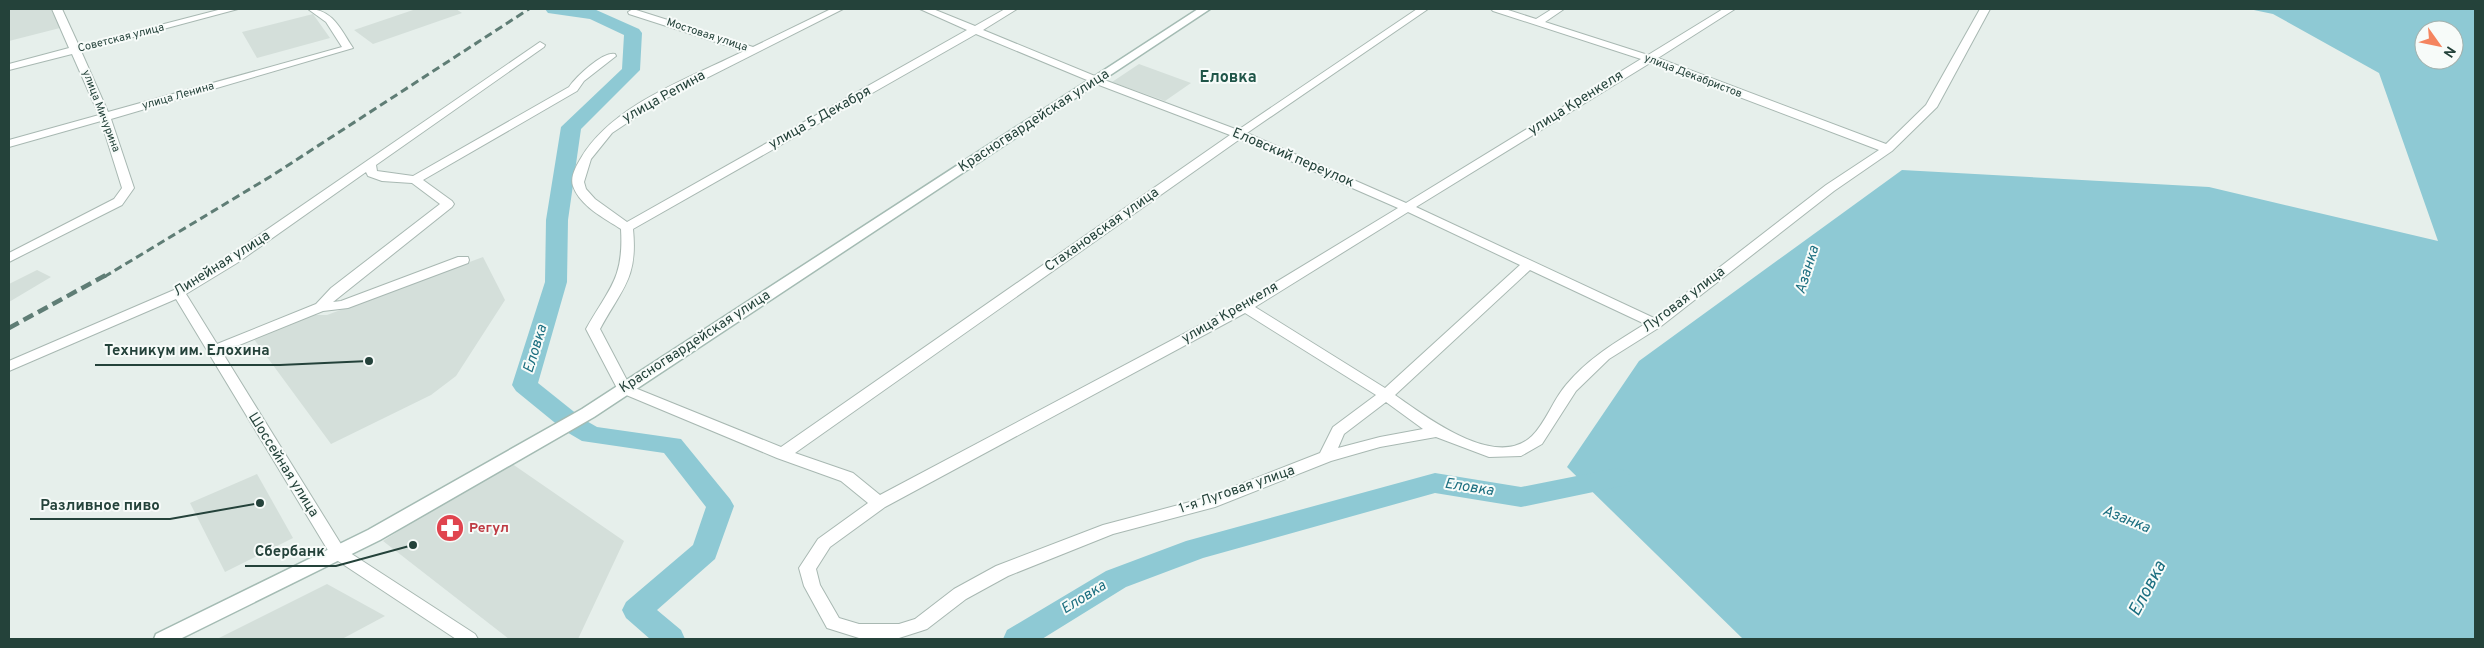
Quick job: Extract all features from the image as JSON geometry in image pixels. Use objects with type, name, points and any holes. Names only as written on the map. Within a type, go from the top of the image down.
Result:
[{"type":"main road","name":"Красногвардейская улица","points":[[163,639],[374,535],[588,413],[1205,9]]},
{"type":"street","name":"улица Мичурина","points":[[9,258],[118,202],[128,188],[105,117],[57,9]]},
{"type":"street","name":"Советская улица","points":[[9,67],[233,9]]},
{"type":"street","name":"улица Ленина","points":[[9,144],[348,48],[330,20],[313,9]]},
{"type":"street","name":"улица Репина","points":[[627,227],[584,196],[578,183],[580,170],[597,142],[613,126],[647,104],[838,9]]},
{"type":"street","name":"Еловский переулок","points":[[925,9],[1096,80],[1239,134],[1406,207],[1655,324]]},
{"type":"street","name":"улица 5 Декабря","points":[[627,227],[1012,9]]},
{"type":"street","name":"Стахановская улица","points":[[782,454],[1239,134],[1423,9]]},
{"type":"street","name":"улица Декабристов","points":[[1496,9],[1539,21],[1648,58],[1888,149]]},
{"type":"street","points":[[1539,21],[1559,9]]},
{"type":"street","name":"улица Кренкеля","points":[[859,632],[833,623],[812,586],[807,568],[824,543],[879,503],[1245,307],[1730,9]]},
{"type":"street","name":"Луговая улица","points":[[1245,307],[1386,395],[1437,432],[1489,452],[1516,452],[1536,440],[1571,388],[1604,356],[1655,324],[1830,188],[1888,149],[1931,108],[1985,9]]},
{"type":"street","name":"Мостовая улица","points":[[633,12],[753,50]]},
{"type":"street","name":"Линейная улица","points":[[9,366],[179,293],[232,260],[370,166],[540,45]]},
{"type":"street","points":[[414,180],[573,89],[580,79],[611,56]]},
{"type":"street","points":[[321,307],[336,291],[448,204],[414,180],[372,173],[370,166]]},
{"type":"street","points":[[627,227],[629,248],[627,269],[618,289],[593,329],[624,389],[782,454],[847,477],[879,503]]},
{"type":"street","points":[[213,351],[321,307],[343,305],[463,260]]},
{"type":"street","points":[[1326,458],[1338,430],[1386,395],[1529,264]]},
{"type":"street","name":"Шоссейная улица","points":[[179,293],[338,553],[469,639]]},
{"type":"street","points":[[1326,458],[1380,442],[1437,432]]},
{"type":"street","name":"1-я Луговая улица","points":[[859,632],[899,631],[921,624],[960,594],[1002,572],[1109,530],[1209,503],[1326,458]]},
{"type":"shaded area","points":[[51,9],[60,28],[9,41],[9,10]]},
{"type":"shaded area","points":[[416,9],[456,9],[462,13],[373,44],[354,30]]},
{"type":"shaded area","points":[[313,14],[330,38],[257,58],[242,32]]},
{"type":"shaded area","points":[[1139,64],[1191,83],[1165,101],[1112,82]]},
{"type":"shaded area","points":[[483,257],[505,300],[456,376],[431,395],[331,444],[253,338],[308,315],[327,315]]},
{"type":"shaded area","points":[[37,270],[51,277],[9,302],[9,284]]},
{"type":"shaded area","points":[[508,461],[624,541],[578,639],[509,639],[383,541]]},
{"type":"shaded area","points":[[257,474],[293,538],[225,572],[190,503]]},
{"type":"shaded area","points":[[327,584],[385,616],[342,639],[217,639]]},
{"type":"water","name":"Азанка","points":[[2249,9],[2475,9],[2475,639],[1743,639],[1567,467],[1639,361],[1902,170],[2209,187],[2438,241],[2379,73],[2273,14]]},
{"type":"waterway","name":"Еловка","points":[[554,9],[594,14],[633,33],[631,70],[571,127],[557,220],[556,282],[525,385],[574,425],[591,435],[672,445],[720,506],[705,551],[637,610],[670,639]]},
{"type":"waterway","name":"Еловка","points":[[1018,639],[1116,579],[1196,549],[1435,483],[1521,497],[1617,478]]},
{"type":"railway","points":[[104,277],[273,175],[529,9]]},
{"type":"railway","points":[[9,328],[106,275]]},
{"type":"place","name":"Техникум им. Елохина","points":[[369,361]]},
{"type":"place","name":"Разливное пиво","points":[[260,503]]},
{"type":"place","name":"Регул","points":[[450,528]]},
{"type":"place","name":"Сбербанк","points":[[413,545]]},
{"type":"district","name":"Еловка","points":[[1228,78]]}]
